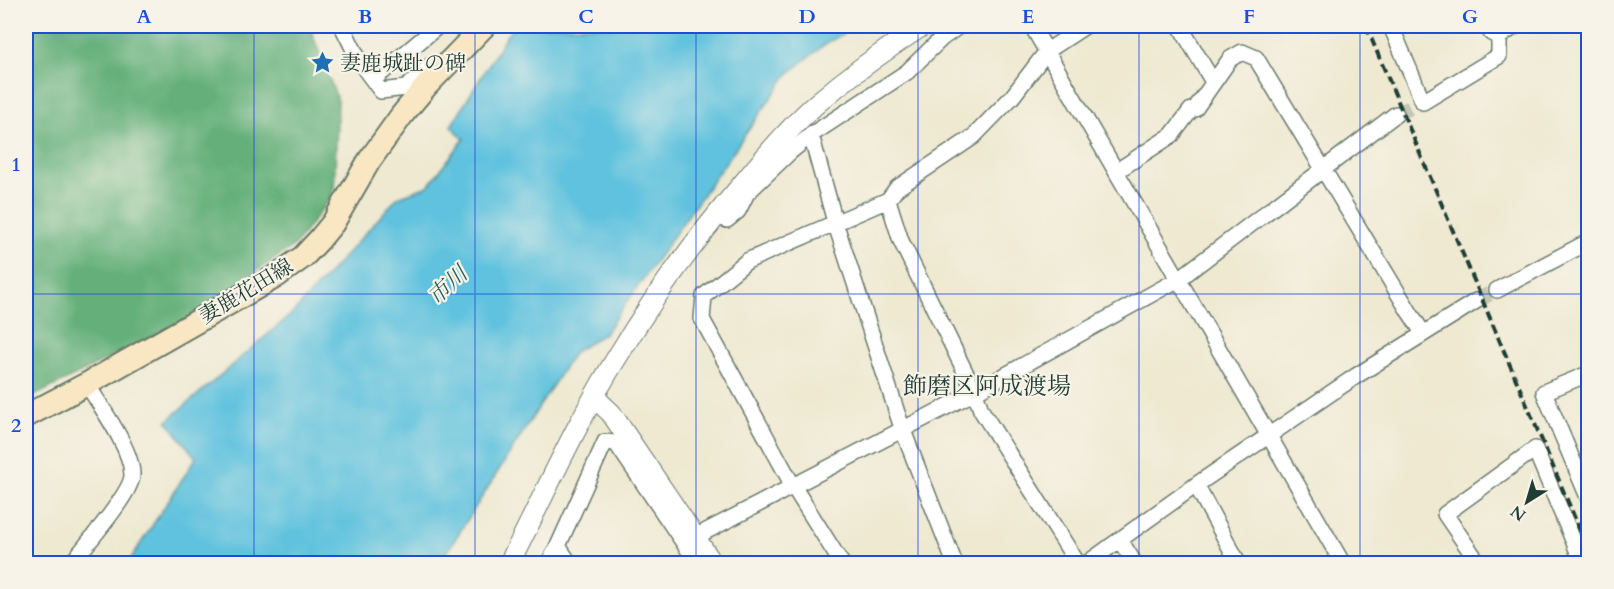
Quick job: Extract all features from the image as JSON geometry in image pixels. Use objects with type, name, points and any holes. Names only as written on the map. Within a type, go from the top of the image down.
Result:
[{"type":"main road","name":"妻鹿花田線","points":[[26,416],[275,278],[303,257],[333,223],[369,161],[402,115],[484,26]]},
{"type":"street","points":[[342,26],[361,64],[381,91],[406,88],[430,66],[444,67]]},
{"type":"street","points":[[373,80],[438,26]]},
{"type":"street","points":[[509,564],[594,397],[646,311],[715,216],[772,148],[815,105],[873,57],[922,26]]},
{"type":"street","points":[[715,216],[727,220],[738,211],[747,193],[789,152],[907,72],[942,38],[959,26]]},
{"type":"street","points":[[1032,26],[1343,564]]},
{"type":"street","points":[[842,564],[793,486],[702,319],[704,296],[747,261],[888,200],[897,188],[973,137],[1012,97],[1047,51],[1084,26]]},
{"type":"street","points":[[1180,26],[1213,82]]},
{"type":"street","points":[[1391,26],[1423,102],[1499,56],[1499,37]]},
{"type":"street","points":[[1488,26],[1491,33],[1499,37]]},
{"type":"street","points":[[1499,37],[1515,26]]},
{"type":"street","points":[[1117,171],[1172,135],[1195,108],[1230,59],[1242,52],[1256,58],[1423,333]]},
{"type":"street","points":[[695,537],[975,392],[1179,279],[1396,114]]},
{"type":"street","points":[[811,135],[835,222],[902,428],[955,564]]},
{"type":"street","points":[[888,200],[901,242],[975,392],[981,410],[1078,564]]},
{"type":"street","points":[[1497,290],[1588,242]]},
{"type":"street","points":[[1086,564],[1196,485],[1356,376],[1476,301]]},
{"type":"street","points":[[1588,374],[1544,392],[1588,497]]},
{"type":"street","points":[[71,564],[118,505],[132,477],[126,449],[87,384]]},
{"type":"street","points":[[594,397],[611,413],[713,564]]},
{"type":"street","points":[[548,564],[605,442],[616,443],[698,564]]},
{"type":"street","points":[[1479,564],[1445,514],[1535,449],[1583,564]]},
{"type":"street","points":[[1196,485],[1239,564]]},
{"type":"street","points":[[1120,540],[1135,564]]},
{"type":"street","points":[[558,546],[570,564]]},
{"type":"green space","points":[[26,26],[305,26],[312,33],[338,101],[334,193],[295,245],[180,323],[26,400]]},
{"type":"water","name":"市川","points":[[515,26],[856,26],[824,45],[788,74],[605,333],[574,352],[440,563],[128,563],[196,458],[167,421],[295,311],[398,197],[428,186],[464,139],[451,126],[507,35]]},
{"type":"tunnel","points":[[1396,114],[1423,102]]},
{"type":"tunnel","points":[[1476,301],[1497,290]]},
{"type":"railway","points":[[1366,26],[1588,549]]},
{"type":"place","name":"妻鹿城趾の碑","points":[[322,63]]},
{"type":"district","name":"飾磨区阿成渡場","points":[[987,386]]}]
